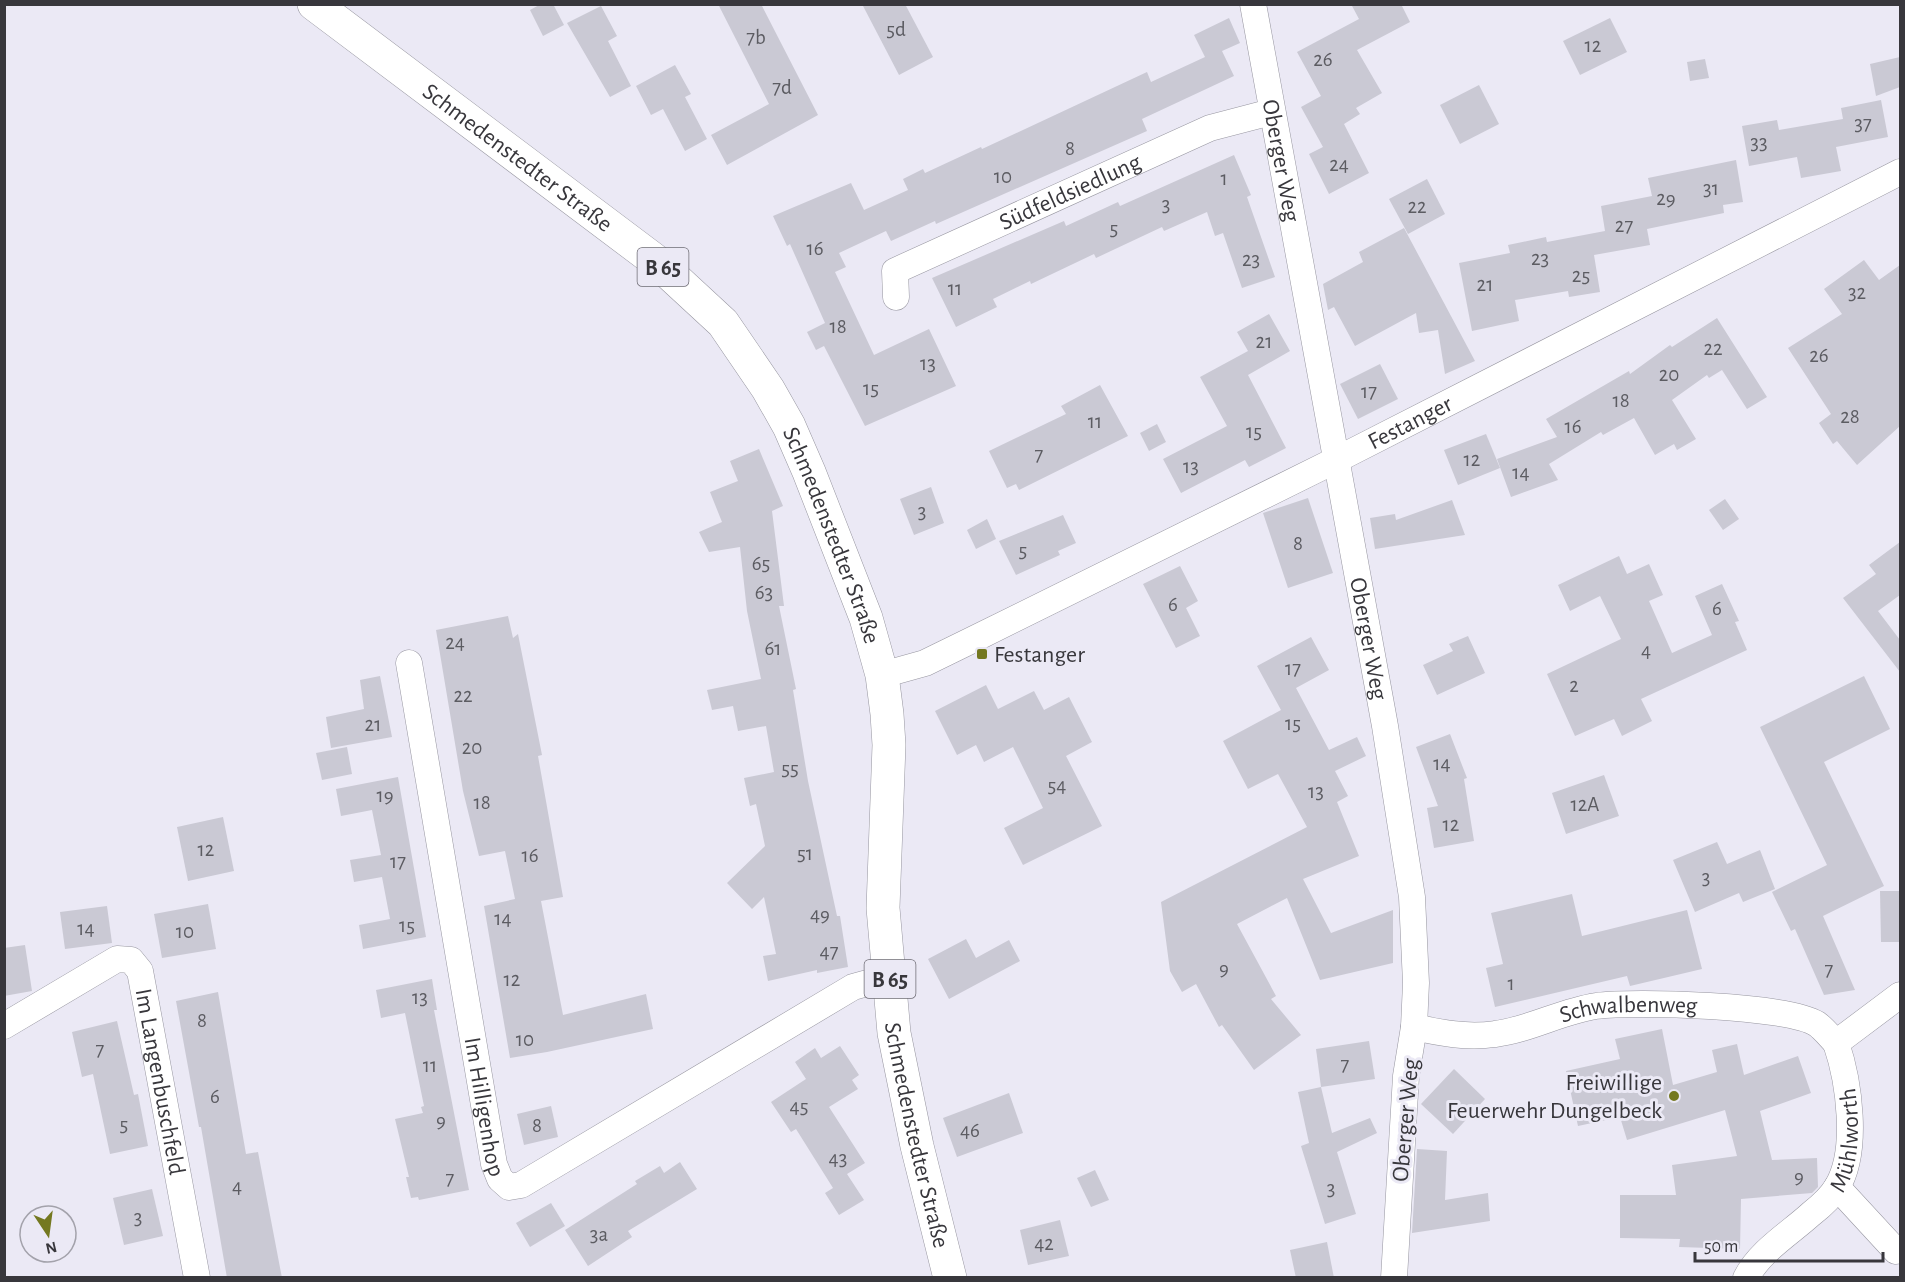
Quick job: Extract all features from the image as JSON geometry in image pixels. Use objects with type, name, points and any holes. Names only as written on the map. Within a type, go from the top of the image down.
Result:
[{"type":"main road","name":"Schmedenstedter Straße","points":[[314,4],[657,262],[723,323],[752,362],[789,426],[866,618],[882,675],[889,745],[883,908],[894,1033],[950,1278]]},
{"type":"street","name":"Oberger Weg","points":[[1253,4],[1385,726],[1412,897],[1416,983],[1414,1027],[1406,1076],[1394,1278]]},
{"type":"street","name":"Südfeldsiedlung","points":[[896,297],[894,271],[1210,128],[1271,112]]},
{"type":"street","name":"Festanger","points":[[882,675],[925,663],[1336,460],[1900,173]]},
{"type":"street","name":"Im Hilligenhop","points":[[409,663],[494,1164],[500,1179],[509,1187],[521,1185],[854,987],[889,976]]},
{"type":"street","name":"Im Langenbuschfeld","points":[[4,1026],[117,959],[131,960],[140,971],[197,1278]]},
{"type":"street","points":[[1836,1043],[1900,995]]},
{"type":"street","name":"Schwalbenweg","points":[[1414,1027],[1451,1036],[1495,1034],[1594,1006],[1632,1003],[1690,1004],[1790,1016],[1816,1024],[1836,1043]]},
{"type":"street","name":"Mühlworth","points":[[1746,1278],[1752,1265],[1813,1213],[1837,1187],[1848,1151],[1849,1103],[1846,1071],[1836,1043]]},
{"type":"street","points":[[1837,1187],[1896,1251],[1900,1248]]},
{"type":"building","points":[[541,4],[553,4],[564,25],[543,36],[530,10]]},
{"type":"building","points":[[718,4],[761,4],[818,115],[727,165],[711,135],[769,104]]},
{"type":"building","points":[[862,4],[905,4],[933,57],[899,75]]},
{"type":"building","points":[[1351,4],[1401,4],[1410,22],[1357,50],[1382,93],[1356,108],[1360,114],[1344,124],[1369,173],[1329,194],[1309,154],[1323,147],[1301,107],[1321,96],[1297,52],[1359,19]]},
{"type":"building","points":[[601,6],[617,36],[608,41],[631,86],[610,97],[567,23]]},
{"type":"building","points":[[1229,18],[1240,43],[1222,51],[1234,76],[1142,119],[1147,131],[936,224],[935,221],[891,241],[886,231],[839,253],[846,267],[835,272],[874,355],[929,329],[956,386],[865,426],[824,346],[816,350],[807,332],[825,323],[790,244],[787,246],[773,216],[851,183],[864,210],[908,190],[903,179],[923,169],[925,173],[981,147],[982,149],[1147,72],[1151,82],[1205,57],[1194,35]]},
{"type":"building","points":[[1610,18],[1627,52],[1580,75],[1563,41]]},
{"type":"building","points":[[1900,57],[1900,87],[1876,96],[1870,64]]},
{"type":"building","points":[[1705,59],[1709,78],[1690,81],[1687,62]]},
{"type":"building","points":[[675,65],[691,94],[685,97],[707,139],[685,151],[663,109],[651,115],[636,86]]},
{"type":"building","points":[[1479,85],[1499,124],[1460,144],[1440,105]]},
{"type":"building","points":[[1881,100],[1888,137],[1836,147],[1841,171],[1801,178],[1797,157],[1749,166],[1742,126],[1777,120],[1779,130],[1843,119],[1841,108]]},
{"type":"building","points":[[1234,155],[1251,195],[1247,197],[1275,277],[1242,288],[1223,233],[1215,236],[1207,212],[1164,231],[1162,227],[1096,258],[1094,254],[1031,284],[1030,281],[993,299],[997,307],[956,327],[932,278],[1064,221],[1066,226],[1118,202],[1120,206]]},
{"type":"building","points":[[1736,160],[1743,202],[1723,205],[1724,213],[1647,229],[1650,245],[1594,255],[1600,292],[1569,297],[1568,291],[1515,300],[1519,321],[1472,331],[1459,263],[1510,253],[1508,245],[1546,237],[1547,242],[1605,231],[1601,206],[1652,196],[1648,178]]},
{"type":"building","points":[[1427,179],[1445,214],[1408,234],[1389,199]]},
{"type":"building","points":[[1404,228],[1475,361],[1445,374],[1438,330],[1419,333],[1416,313],[1355,346],[1334,307],[1328,310],[1323,284],[1363,262],[1359,252]]},
{"type":"building","points":[[1864,260],[1879,280],[1900,265],[1900,426],[1857,465],[1837,441],[1833,444],[1819,423],[1831,414],[1788,348],[1842,314],[1824,289]]},
{"type":"building","points":[[1269,314],[1290,351],[1248,375],[1286,448],[1249,467],[1245,460],[1181,493],[1163,459],[1227,426],[1200,377],[1248,351],[1237,332]]},
{"type":"building","points":[[1717,318],[1767,397],[1747,409],[1722,370],[1709,378],[1707,375],[1672,400],[1696,439],[1677,450],[1674,444],[1655,455],[1634,418],[1603,435],[1601,432],[1549,464],[1558,480],[1511,497],[1497,459],[1557,437],[1546,419],[1629,371],[1630,374],[1670,345],[1672,347]]},
{"type":"building","points":[[1380,364],[1398,399],[1358,419],[1340,384]]},
{"type":"building","points":[[1100,385],[1128,436],[1019,490],[1016,484],[1007,488],[989,451],[1066,414],[1061,406]]},
{"type":"building","points":[[1157,424],[1166,442],[1149,451],[1140,433]]},
{"type":"building","points":[[1486,434],[1500,468],[1458,485],[1444,450]]},
{"type":"building","points":[[759,449],[783,506],[772,511],[784,606],[779,606],[796,689],[793,690],[808,781],[837,916],[840,916],[848,967],[817,973],[817,970],[768,981],[763,956],[776,954],[764,897],[752,909],[727,883],[765,846],[756,804],[750,806],[744,778],[774,772],[766,726],[738,731],[733,706],[712,710],[707,690],[761,679],[747,611],[740,547],[709,552],[699,532],[722,522],[710,492],[738,481],[730,461]]},
{"type":"building","points":[[931,487],[944,523],[914,535],[900,499]]},
{"type":"building","points":[[1308,498],[1333,573],[1288,588],[1263,513]]},
{"type":"building","points":[[1725,499],[1739,519],[1723,530],[1709,510]]},
{"type":"building","points":[[1452,500],[1465,535],[1375,549],[1370,518],[1395,514],[1396,520]]},
{"type":"building","points":[[1063,515],[1076,543],[1058,551],[1060,555],[1016,575],[999,541]]},
{"type":"building","points":[[987,519],[996,539],[976,549],[967,530]]},
{"type":"building","points":[[1900,542],[1900,595],[1878,611],[1900,640],[1900,672],[1843,598],[1876,574],[1869,565]]},
{"type":"building","points":[[1619,556],[1627,574],[1649,564],[1663,595],[1649,601],[1672,653],[1712,635],[1695,596],[1722,584],[1739,621],[1735,622],[1747,650],[1641,699],[1652,721],[1622,736],[1614,719],[1575,736],[1547,674],[1621,639],[1600,596],[1570,611],[1558,585]]},
{"type":"building","points":[[1180,566],[1198,601],[1186,608],[1200,636],[1176,648],[1143,584]]},
{"type":"building","points":[[508,616],[513,638],[518,634],[542,755],[538,756],[563,897],[541,901],[563,1015],[646,994],[653,1029],[510,1058],[484,906],[515,899],[505,851],[479,856],[463,791],[436,630]]},
{"type":"building","points":[[1468,636],[1485,673],[1437,695],[1423,665],[1453,651],[1449,644]]},
{"type":"building","points":[[1311,637],[1329,670],[1296,688],[1329,750],[1357,737],[1366,756],[1335,771],[1348,796],[1337,802],[1359,856],[1303,879],[1331,933],[1393,910],[1393,963],[1320,980],[1287,898],[1237,924],[1276,996],[1271,999],[1301,1035],[1254,1070],[1222,1025],[1219,1027],[1196,984],[1182,992],[1170,971],[1161,902],[1307,827],[1278,774],[1248,789],[1223,741],[1281,710],[1257,666]]},
{"type":"building","points":[[380,676],[392,737],[331,748],[326,717],[364,709],[360,680]]},
{"type":"building","points":[[1864,676],[1890,729],[1824,762],[1884,886],[1823,916],[1855,990],[1824,995],[1795,929],[1791,931],[1772,892],[1827,865],[1760,727]]},
{"type":"building","points":[[986,685],[998,709],[1034,691],[1044,710],[1069,697],[1092,742],[1066,756],[1102,826],[1023,865],[1004,828],[1043,808],[1013,747],[984,762],[976,745],[957,755],[935,711]]},
{"type":"building","points":[[1450,734],[1467,778],[1464,779],[1474,841],[1434,848],[1427,808],[1438,806],[1416,747]]},
{"type":"building","points":[[347,747],[352,774],[322,780],[316,753]]},
{"type":"building","points":[[1604,775],[1619,816],[1566,834],[1552,793]]},
{"type":"building","points":[[398,777],[426,937],[363,949],[359,925],[390,919],[382,877],[354,882],[350,860],[381,855],[372,810],[341,816],[336,789]]},
{"type":"building","points":[[223,817],[234,871],[188,881],[177,827]]},
{"type":"building","points":[[1717,842],[1727,864],[1760,850],[1775,889],[1743,902],[1739,893],[1695,912],[1673,860]]},
{"type":"building","points":[[1880,891],[1900,891],[1900,942],[1881,942]]},
{"type":"building","points":[[1572,894],[1582,936],[1687,910],[1702,969],[1630,986],[1627,976],[1495,1007],[1486,968],[1503,964],[1491,913]]},
{"type":"building","points":[[208,904],[216,949],[162,958],[154,914]]},
{"type":"building","points":[[107,906],[112,943],[65,949],[60,912]]},
{"type":"building","points":[[966,939],[976,958],[1009,940],[1020,961],[949,999],[928,959]]},
{"type":"building","points":[[25,945],[32,991],[4,996],[4,948]]},
{"type":"building","points":[[432,979],[437,1010],[434,1010],[469,1190],[419,1200],[418,1197],[411,1198],[406,1177],[409,1177],[395,1119],[423,1113],[421,1107],[424,1106],[405,1013],[381,1018],[376,990]]},
{"type":"building","points":[[218,992],[246,1154],[258,1152],[282,1278],[227,1278],[176,1001]]},
{"type":"building","points":[[117,1021],[134,1095],[138,1094],[148,1146],[110,1154],[93,1074],[82,1077],[72,1032]]},
{"type":"building","points":[[1662,1029],[1673,1085],[1717,1072],[1712,1050],[1737,1044],[1744,1075],[1798,1056],[1811,1093],[1760,1111],[1772,1160],[1817,1158],[1818,1187],[1812,1193],[1741,1199],[1740,1249],[1679,1247],[1680,1239],[1620,1238],[1620,1195],[1676,1195],[1672,1165],[1737,1156],[1725,1110],[1627,1140],[1620,1117],[1578,1126],[1566,1071],[1620,1059],[1615,1039]]},
{"type":"building","points":[[1369,1041],[1375,1079],[1321,1087],[1316,1049]]},
{"type":"building","points":[[840,1046],[859,1075],[852,1080],[858,1089],[829,1107],[865,1163],[847,1174],[864,1200],[839,1215],[825,1193],[833,1188],[796,1129],[791,1132],[771,1102],[806,1079],[795,1062],[815,1048],[821,1058]]},
{"type":"building","points":[[1454,1069],[1485,1099],[1453,1134],[1421,1104]]},
{"type":"building","points":[[1321,1087],[1332,1133],[1370,1118],[1377,1133],[1337,1152],[1356,1214],[1325,1224],[1301,1146],[1309,1143],[1298,1092]]},
{"type":"building","points":[[1009,1093],[1023,1133],[957,1157],[943,1118]]},
{"type":"building","points":[[551,1106],[558,1137],[524,1145],[517,1114]]},
{"type":"building","points":[[1417,1149],[1447,1151],[1445,1200],[1488,1193],[1490,1221],[1412,1233]]},
{"type":"building","points":[[680,1162],[697,1189],[628,1231],[632,1237],[588,1266],[565,1230],[637,1184],[635,1181],[660,1166],[664,1173]]},
{"type":"building","points":[[1095,1170],[1109,1200],[1091,1207],[1077,1178]]},
{"type":"building","points":[[152,1189],[163,1236],[124,1245],[113,1198]]},
{"type":"building","points":[[551,1203],[565,1226],[530,1247],[516,1223]]},
{"type":"building","points":[[1060,1220],[1069,1256],[1028,1265],[1020,1230]]},
{"type":"building","points":[[1327,1242],[1334,1278],[1296,1278],[1290,1250]]},
{"type":"place","name":"Festanger","points":[[982,654]]},
{"type":"place","name":"Freiwillige Feuerwehr Dungelbeck","points":[[1674,1096]]}]
